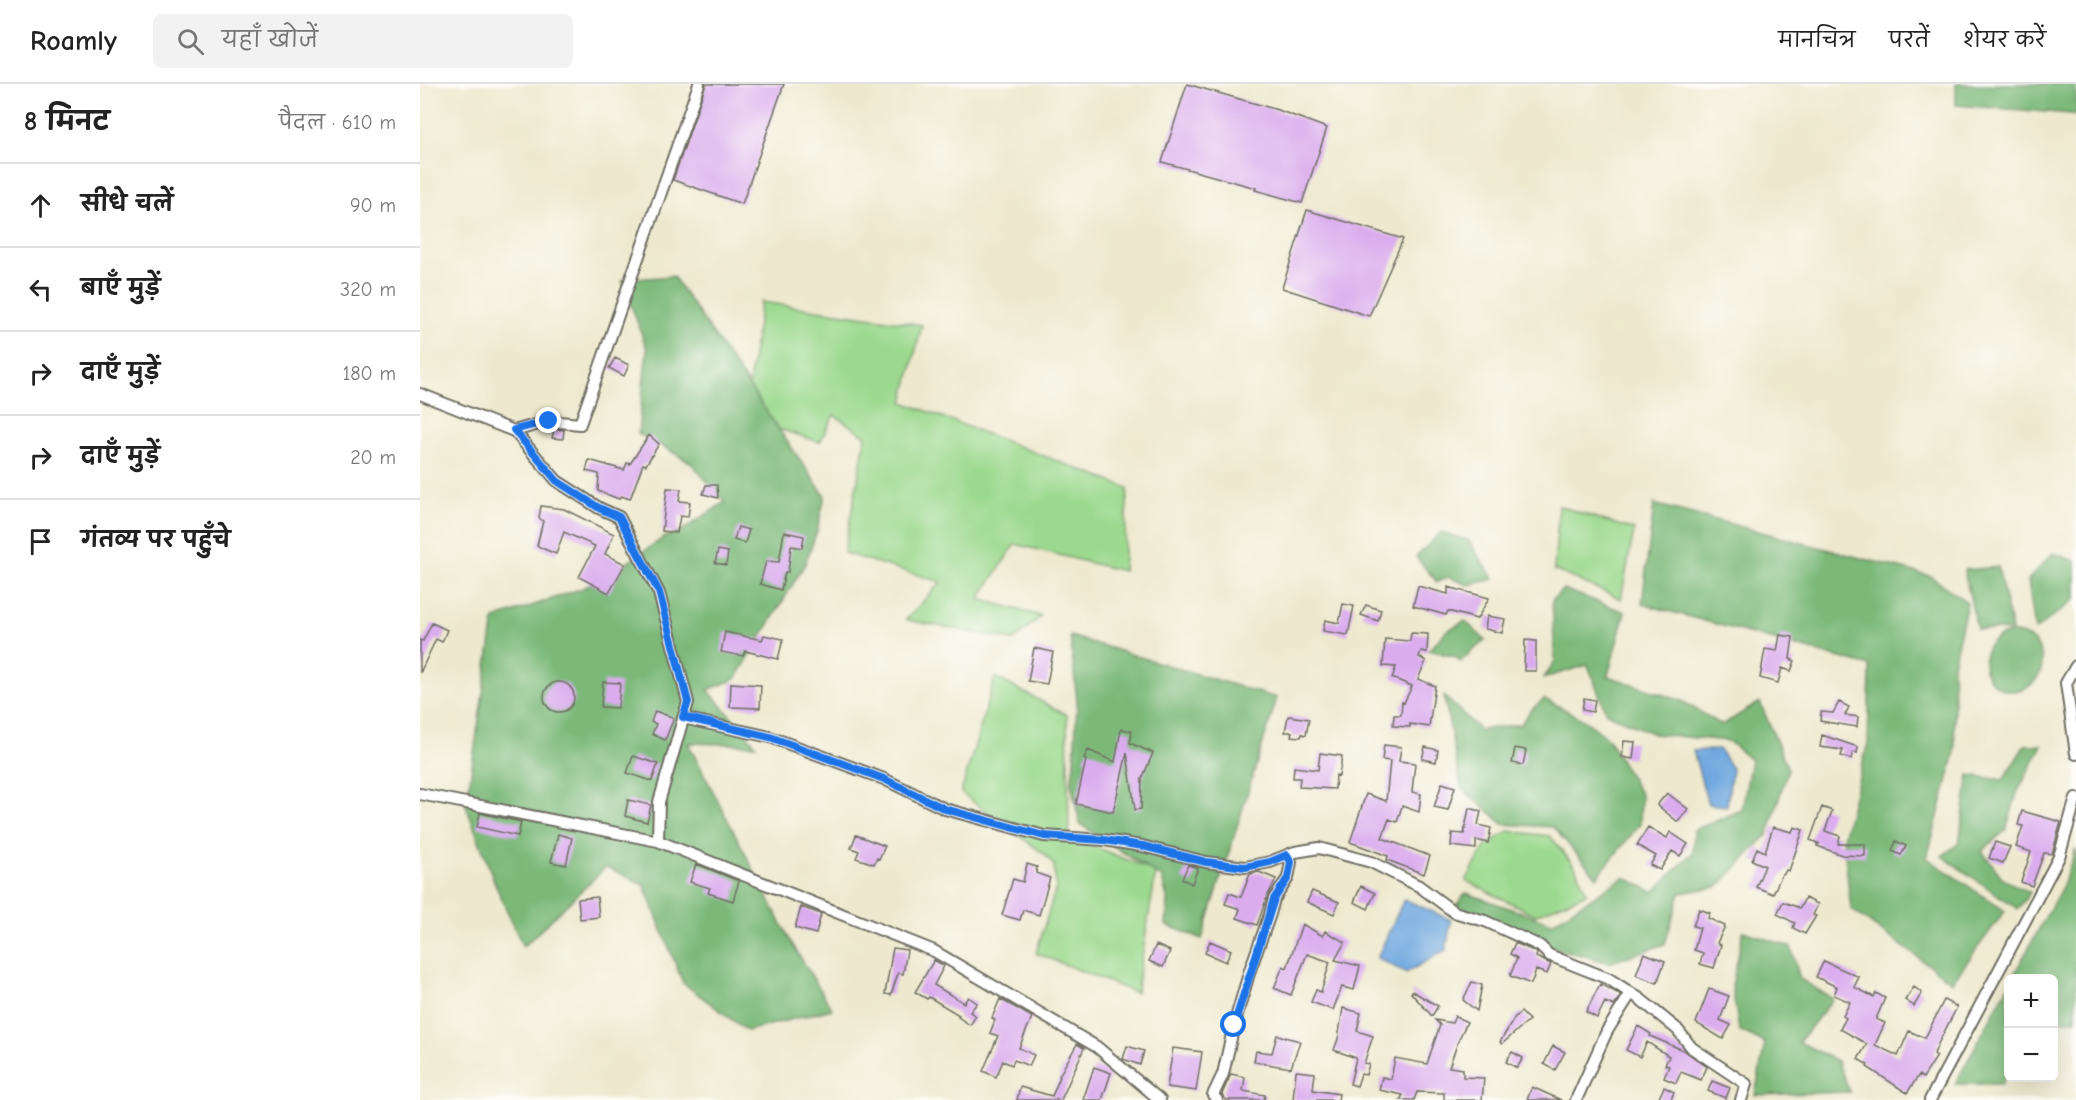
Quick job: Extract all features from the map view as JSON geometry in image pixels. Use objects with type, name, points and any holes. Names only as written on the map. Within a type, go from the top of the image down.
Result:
[{"type":"street","points":[[514,430],[549,421],[580,424],[699,84]]},
{"type":"street","points":[[420,394],[514,430],[557,481],[599,508],[619,517],[659,592],[688,702],[659,802],[658,841]]},
{"type":"street","points":[[2076,666],[2066,683],[2076,754]]},
{"type":"street","points":[[683,717],[770,737],[884,779],[945,809],[1044,836],[1104,840],[1143,846],[1206,862],[1245,867],[1270,862],[1295,852],[1319,848],[1371,862],[1419,886],[1454,912],[1485,921],[1540,946],[1549,955],[1609,979],[1631,993],[1677,1029],[1692,1048],[1746,1084],[1742,1100]]},
{"type":"street","points":[[420,794],[658,841],[934,951],[1097,1047],[1160,1100]]},
{"type":"street","points":[[1930,1100],[2059,857],[2076,798]]},
{"type":"street","points":[[1217,1100],[1213,1095],[1223,1074],[1250,970],[1274,899],[1288,878],[1291,862],[1287,855]]},
{"type":"street","points":[[1576,1100],[1607,1031],[1631,993]]},
{"type":"green space","points":[[1956,84],[2076,84],[2076,116],[1956,105]]},
{"type":"green space","points":[[673,276],[825,496],[817,531],[805,564],[736,679],[708,690],[756,745],[688,743],[791,942],[832,1009],[747,1031],[683,983],[644,885],[606,867],[523,947],[496,886],[466,806],[494,619],[583,588],[625,564],[665,537],[678,533],[725,502],[691,463],[638,434],[647,349],[622,280]]},
{"type":"green space","points":[[761,302],[922,325],[903,402],[1128,488],[1123,571],[1015,544],[979,599],[1041,616],[1014,640],[906,620],[941,582],[844,553],[866,436],[834,415],[820,442],[744,418]]},
{"type":"green space","points":[[1654,504],[1930,576],[1967,602],[1953,665],[1955,752],[1927,858],[2005,911],[1952,982],[1851,909],[1843,838],[1868,743],[1870,666],[1642,604]]},
{"type":"green space","points":[[1559,506],[1634,530],[1621,599],[1554,570]]},
{"type":"green space","points":[[1441,532],[1468,540],[1494,579],[1468,585],[1448,577],[1437,582],[1416,557]]},
{"type":"green space","points":[[2053,553],[2076,561],[2076,599],[2035,630],[2028,580]]},
{"type":"green space","points":[[1998,567],[2012,631],[1977,629],[1964,570]]},
{"type":"green space","points":[[1563,589],[1625,612],[1608,676],[1682,701],[1722,725],[1760,702],[1788,769],[1768,834],[1718,887],[1680,893],[1665,944],[1609,963],[1534,942],[1457,905],[1466,893],[1552,923],[1624,877],[1654,892],[1693,852],[1694,830],[1742,810],[1751,760],[1728,741],[1654,734],[1606,713],[1588,665],[1544,678],[1555,661],[1552,600]]},
{"type":"green space","points":[[1465,621],[1485,640],[1460,662],[1456,657],[1429,650],[1446,631]]},
{"type":"green space","points":[[2013,633],[2024,635],[2037,646],[2042,662],[2040,673],[2029,686],[2013,691],[2002,689],[1989,678],[1984,662],[1986,651],[1997,638]]},
{"type":"green space","points":[[1070,636],[1277,698],[1202,939],[1166,925],[1168,901],[1162,878],[1080,824],[1071,784],[1077,701]]},
{"type":"green space","points":[[995,677],[1067,715],[1069,836],[1156,872],[1136,993],[1036,953],[1056,888],[1054,865],[1044,854],[961,793]]},
{"type":"green space","points":[[1444,696],[1480,730],[1521,724],[1530,711],[1544,699],[1587,722],[1609,740],[1641,795],[1640,824],[1597,877],[1553,827],[1503,824],[1461,787]]},
{"type":"green space","points":[[2025,745],[2042,745],[2017,793],[2006,830],[1982,851],[2004,880],[2030,892],[2018,909],[1942,856],[1959,843],[1969,775],[2003,780]]},
{"type":"green space","points":[[1508,831],[1550,836],[1575,867],[1587,893],[1535,915],[1466,881],[1485,847]]},
{"type":"green space","points":[[2076,848],[2076,1020],[2058,1020],[2058,974],[2014,974],[2063,885]]},
{"type":"green space","points":[[1743,931],[1791,947],[1800,979],[1833,999],[1799,1042],[1837,1061],[1850,1092],[1755,1095],[1765,1043],[1739,1030],[1732,986]]},
{"type":"green space","points":[[2004,993],[2004,1078],[2002,1084],[1955,1084]]},
{"type":"water","points":[[1719,749],[1732,769],[1727,806],[1708,804],[1693,751]]},
{"type":"water","points":[[1404,899],[1451,920],[1446,950],[1406,973],[1377,958]]},
{"type":"building","points":[[706,84],[784,84],[742,204],[673,180]]},
{"type":"building","points":[[1187,84],[1278,110],[1327,128],[1302,203],[1162,162]]},
{"type":"building","points":[[1307,210],[1403,239],[1369,316],[1282,288]]},
{"type":"building","points":[[615,358],[629,365],[624,376],[609,368]]},
{"type":"building","points":[[554,429],[564,430],[563,439],[552,438]]},
{"type":"building","points":[[649,435],[659,444],[646,465],[643,464],[630,499],[621,496],[619,499],[598,491],[599,474],[586,471],[589,460],[624,470]]},
{"type":"building","points":[[706,485],[717,485],[718,498],[703,494]]},
{"type":"building","points":[[667,488],[681,489],[679,501],[690,502],[688,517],[680,516],[677,533],[662,531]]},
{"type":"building","points":[[541,506],[564,509],[614,534],[605,554],[625,564],[609,593],[579,577],[595,546],[564,532],[556,554],[537,546],[543,521],[539,518]]},
{"type":"building","points":[[738,527],[749,530],[745,543],[734,540]]},
{"type":"building","points":[[784,532],[804,536],[802,548],[791,546],[788,572],[785,572],[781,590],[760,584],[766,561],[779,562]]},
{"type":"building","points":[[718,550],[728,552],[726,565],[715,563]]},
{"type":"building","points":[[1418,586],[1448,594],[1448,587],[1489,598],[1477,619],[1448,611],[1446,615],[1413,606]]},
{"type":"building","points":[[1343,604],[1354,606],[1348,635],[1323,631],[1325,620],[1339,623]]},
{"type":"building","points":[[1366,605],[1381,610],[1378,621],[1361,615]]},
{"type":"building","points":[[1487,616],[1505,619],[1502,633],[1485,629]]},
{"type":"building","points":[[432,623],[447,630],[442,642],[436,639],[420,673],[420,640],[423,641]]},
{"type":"building","points":[[725,632],[762,640],[764,635],[783,639],[778,659],[745,651],[743,656],[721,652]]},
{"type":"building","points":[[1411,633],[1428,634],[1427,652],[1421,651],[1419,657],[1426,661],[1418,679],[1435,686],[1429,727],[1410,724],[1410,727],[1393,726],[1394,715],[1401,715],[1402,702],[1404,703],[1412,686],[1392,678],[1396,667],[1383,666],[1385,639],[1410,641]]},
{"type":"building","points":[[1780,635],[1793,637],[1790,659],[1795,661],[1791,671],[1782,668],[1778,683],[1760,678],[1765,649],[1777,651]]},
{"type":"building","points":[[1525,640],[1536,641],[1536,671],[1524,671]]},
{"type":"building","points":[[1034,648],[1053,652],[1047,684],[1028,681]]},
{"type":"building","points":[[559,682],[569,687],[574,697],[569,707],[559,712],[549,707],[544,697],[549,687]]},
{"type":"building","points":[[603,682],[620,683],[618,708],[601,707]]},
{"type":"building","points":[[731,683],[761,685],[760,708],[730,707]]},
{"type":"building","points":[[1584,698],[1595,700],[1593,712],[1582,710]]},
{"type":"building","points":[[1839,702],[1849,707],[1845,715],[1858,717],[1857,727],[1820,721],[1821,712],[1833,713]]},
{"type":"building","points":[[655,711],[674,718],[665,740],[652,734],[656,724],[651,722]]},
{"type":"building","points":[[1288,716],[1309,719],[1306,735],[1291,736],[1292,732],[1285,732]]},
{"type":"building","points":[[1121,729],[1132,731],[1130,743],[1153,753],[1142,779],[1141,809],[1135,810],[1127,753],[1113,812],[1076,804],[1086,760],[1084,759],[1088,750],[1115,762]]},
{"type":"building","points":[[1822,735],[1858,747],[1857,753],[1853,752],[1851,759],[1841,756],[1843,750],[1820,747]]},
{"type":"building","points":[[1624,741],[1635,742],[1633,759],[1622,757]]},
{"type":"building","points":[[1384,745],[1401,747],[1399,761],[1415,763],[1412,792],[1421,794],[1419,812],[1402,806],[1397,822],[1389,819],[1382,838],[1430,856],[1424,874],[1387,860],[1388,856],[1350,842],[1366,794],[1386,801],[1390,761],[1382,760]]},
{"type":"building","points":[[1425,747],[1438,750],[1436,762],[1422,759]]},
{"type":"building","points":[[1515,748],[1526,750],[1523,765],[1512,763]]},
{"type":"building","points":[[1320,753],[1342,756],[1339,776],[1336,775],[1335,789],[1299,787],[1300,778],[1293,778],[1294,767],[1318,770]]},
{"type":"building","points":[[633,756],[658,764],[652,781],[627,773]]},
{"type":"building","points":[[1442,783],[1455,787],[1448,810],[1434,807]]},
{"type":"building","points":[[1667,793],[1688,809],[1678,822],[1657,805]]},
{"type":"building","points":[[628,800],[651,805],[647,822],[625,816]]},
{"type":"building","points":[[1822,807],[1832,811],[1825,831],[1840,836],[1838,844],[1865,844],[1865,856],[1842,855],[1817,846],[1820,844],[1810,840]]},
{"type":"building","points":[[1469,808],[1481,811],[1478,825],[1491,828],[1488,843],[1476,840],[1476,849],[1451,846],[1452,833],[1464,834]]},
{"type":"building","points":[[2022,811],[2061,822],[2052,854],[2044,853],[2032,886],[2021,882],[2031,852],[2016,847],[2023,826],[2018,825]]},
{"type":"building","points":[[480,813],[521,822],[518,836],[477,827]]},
{"type":"building","points":[[1648,827],[1667,838],[1670,832],[1688,844],[1680,856],[1672,851],[1660,870],[1650,865],[1656,856],[1637,845]]},
{"type":"building","points":[[1773,827],[1792,832],[1794,827],[1803,830],[1789,871],[1786,870],[1782,874],[1773,894],[1756,887],[1765,866],[1752,860],[1757,848],[1765,852]]},
{"type":"building","points":[[558,834],[572,838],[566,865],[551,862]]},
{"type":"building","points":[[856,835],[885,846],[874,864],[856,858],[859,851],[851,848]]},
{"type":"building","points":[[1896,841],[1906,846],[1901,855],[1892,851]]},
{"type":"building","points":[[1995,842],[2010,847],[2003,863],[1989,858]]},
{"type":"building","points":[[696,864],[739,881],[733,901],[708,893],[710,888],[690,882]]},
{"type":"building","points":[[1027,864],[1037,867],[1036,873],[1050,878],[1039,915],[1023,910],[1020,920],[1002,915],[1013,879],[1023,882]]},
{"type":"building","points":[[1188,865],[1198,868],[1192,884],[1182,879]]},
{"type":"building","points":[[1259,872],[1276,879],[1257,925],[1237,918],[1240,909],[1225,904],[1229,893],[1241,897],[1250,874]]},
{"type":"building","points":[[1361,886],[1375,893],[1368,909],[1354,902]]},
{"type":"building","points":[[1312,891],[1339,902],[1334,914],[1307,902]]},
{"type":"building","points":[[597,897],[599,917],[580,919],[578,899]]},
{"type":"building","points":[[1805,898],[1818,904],[1813,915],[1816,916],[1805,934],[1793,928],[1795,923],[1777,914],[1783,902],[1800,908]]},
{"type":"building","points":[[801,907],[821,914],[816,934],[795,928]]},
{"type":"building","points":[[1699,909],[1710,913],[1708,918],[1725,926],[1717,943],[1721,945],[1714,968],[1700,964],[1703,953],[1694,950],[1700,928],[1693,926]]},
{"type":"building","points":[[1302,924],[1323,936],[1325,931],[1345,942],[1335,960],[1360,966],[1354,990],[1342,987],[1333,1010],[1311,1002],[1316,990],[1321,992],[1330,962],[1307,954],[1291,995],[1274,988],[1283,966],[1287,968]]},
{"type":"building","points":[[1210,941],[1231,950],[1226,962],[1205,953]]},
{"type":"building","points":[[1515,943],[1536,952],[1536,957],[1551,964],[1547,974],[1536,970],[1531,984],[1510,976],[1517,958],[1510,954]]},
{"type":"building","points":[[1156,945],[1170,951],[1163,967],[1149,961]]},
{"type":"building","points":[[893,948],[907,950],[903,974],[898,973],[891,995],[885,994]]},
{"type":"building","points":[[1644,953],[1665,961],[1657,983],[1636,975]]},
{"type":"building","points":[[934,960],[944,966],[934,985],[964,1003],[968,997],[977,1003],[970,1012],[976,1016],[970,1025],[958,1017],[959,1015],[929,997],[927,999],[915,992]]},
{"type":"building","points":[[1824,961],[1859,977],[1854,987],[1874,997],[1876,993],[1885,998],[1876,1019],[1885,1023],[1875,1045],[1898,1056],[1909,1031],[1925,1038],[1944,1000],[1957,1007],[1938,1044],[1934,1054],[1937,1056],[1923,1078],[1919,1075],[1907,1093],[1858,1059],[1867,1044],[1840,1029],[1846,1018],[1843,1016],[1850,1002],[1834,995],[1837,987],[1816,977]]},
{"type":"building","points":[[1472,982],[1482,985],[1477,1011],[1463,1000]]},
{"type":"building","points":[[1600,984],[1621,995],[1614,1006],[1605,1002],[1597,1018],[1586,1012]]},
{"type":"building","points":[[1914,987],[1922,993],[1914,1006],[1905,1000]]},
{"type":"building","points":[[1709,989],[1729,996],[1720,1020],[1731,1025],[1723,1039],[1696,1023]]},
{"type":"building","points":[[1412,991],[1438,1006],[1432,1016],[1411,993]]},
{"type":"building","points":[[1000,999],[1032,1017],[1019,1048],[1034,1055],[1029,1066],[1014,1060],[1012,1065],[1003,1061],[996,1077],[983,1071],[998,1036],[990,1033],[995,1020],[992,1018]]},
{"type":"building","points":[[1343,1008],[1361,1013],[1357,1031],[1373,1036],[1364,1063],[1369,1064],[1366,1075],[1361,1074],[1357,1086],[1350,1084],[1356,1058],[1334,1050]]},
{"type":"building","points":[[1521,1012],[1529,1020],[1502,1044],[1500,1042],[1515,1017]]},
{"type":"building","points":[[1455,1016],[1467,1022],[1449,1067],[1463,1069],[1463,1077],[1484,1078],[1482,1100],[1444,1100],[1444,1093],[1417,1092],[1414,1100],[1400,1100],[1403,1095],[1379,1090],[1382,1077],[1391,1079],[1395,1058],[1427,1064],[1440,1025],[1435,1020],[1452,1023]]},
{"type":"building","points":[[1638,1026],[1651,1034],[1650,1036],[1685,1051],[1707,1067],[1701,1080],[1681,1072],[1676,1083],[1664,1078],[1669,1066],[1665,1065],[1669,1056],[1647,1042],[1640,1057],[1626,1050]]},
{"type":"building","points":[[1277,1035],[1300,1041],[1291,1068],[1254,1062],[1256,1051],[1272,1053]]},
{"type":"building","points":[[1077,1044],[1084,1048],[1061,1100],[1017,1100],[1020,1087],[1052,1096],[1059,1076]]},
{"type":"building","points":[[1127,1046],[1144,1051],[1140,1065],[1123,1059]]},
{"type":"building","points":[[1553,1046],[1565,1052],[1555,1070],[1544,1064]]},
{"type":"building","points":[[1173,1048],[1202,1052],[1196,1091],[1167,1087]]},
{"type":"building","points":[[1512,1052],[1523,1058],[1517,1068],[1506,1062]]},
{"type":"building","points":[[1094,1067],[1111,1073],[1102,1100],[1083,1100]]},
{"type":"building","points":[[1296,1071],[1315,1073],[1313,1090],[1339,1094],[1338,1100],[1293,1100]]},
{"type":"building","points":[[1231,1074],[1245,1077],[1243,1091],[1265,1095],[1264,1100],[1226,1100],[1222,1094]]},
{"type":"building","points":[[1712,1081],[1730,1088],[1726,1098],[1708,1091]]},
{"type":"building","points":[[1532,1087],[1561,1100],[1527,1100]]},
{"type":"building","points":[[1664,1087],[1674,1092],[1671,1100],[1658,1100]]},
{"type":"route","points":[[549,421],[514,430],[557,481],[599,508],[619,517],[659,592],[688,702],[683,717],[770,737],[884,779],[945,809],[1044,836],[1104,840],[1143,846],[1206,862],[1245,867],[1270,862],[1287,855],[1291,862],[1288,878],[1274,899],[1234,1025]]}]
